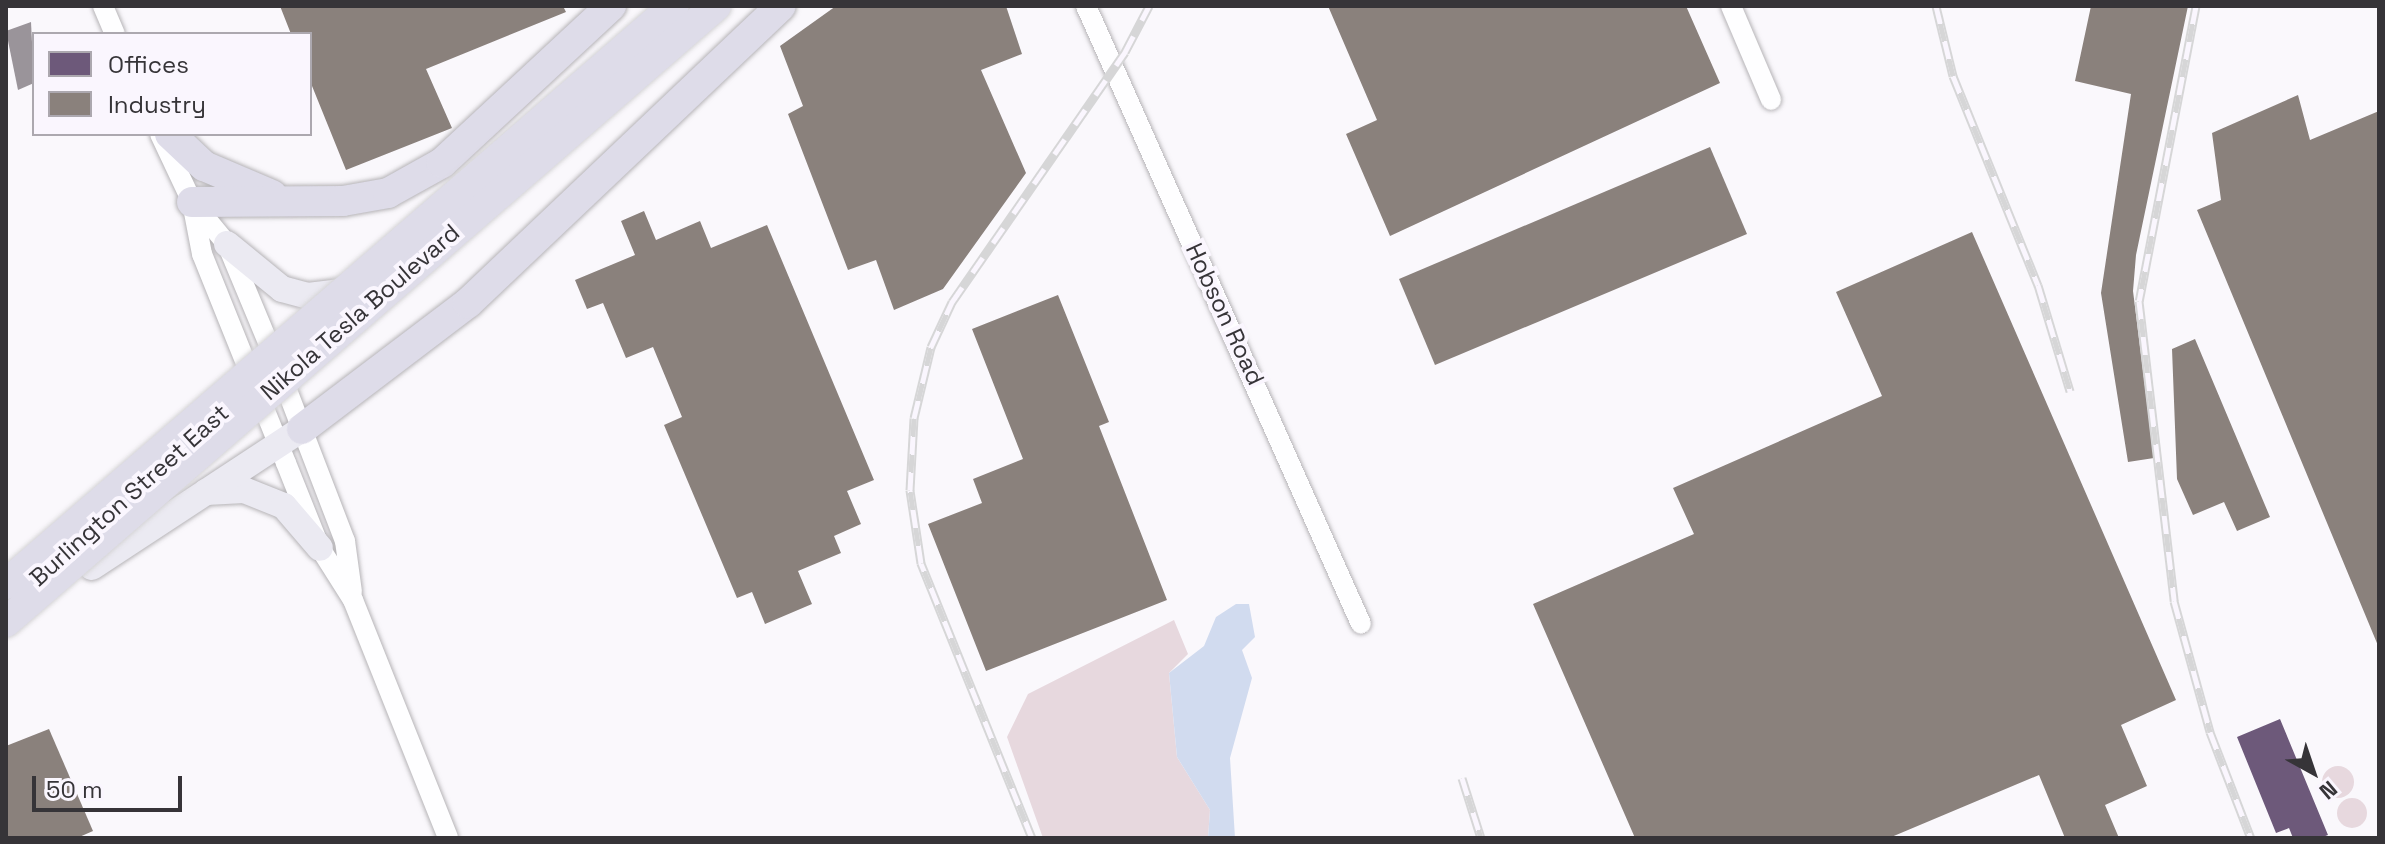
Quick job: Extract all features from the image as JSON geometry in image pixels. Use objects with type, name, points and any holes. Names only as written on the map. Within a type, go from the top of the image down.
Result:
[{"type":"highway","points":[[192,202],[281,199],[343,201],[388,193],[461,146],[611,6]]},
{"type":"highway","name":"Nikola Tesla Boulevard","points":[[6,584],[674,6]]},
{"type":"highway","name":"Nikola Tesla Boulevard","points":[[6,622],[716,6]]},
{"type":"highway","points":[[290,436],[468,303],[781,6]]},
{"type":"highway","points":[[172,136],[204,166],[281,199]]},
{"type":"main road","name":"Burlington Street East","points":[[6,609],[254,384],[386,271],[514,172],[698,6]]},
{"type":"main road","name":"Burlington Street East","points":[[6,622],[92,567],[266,413],[462,234],[514,172]]},
{"type":"main road","points":[[227,244],[258,274],[302,295],[337,296],[386,271]]},
{"type":"main road","points":[[92,567],[290,436]]},
{"type":"main road","points":[[206,492],[244,490],[284,506],[320,548]]},
{"type":"street","points":[[103,6],[114,32]]},
{"type":"street","name":"Hobson Road","points":[[1086,6],[1361,624]]},
{"type":"street","points":[[1731,6],[1771,100]]},
{"type":"street","points":[[161,136],[192,202],[202,254],[266,413],[290,436],[345,541],[353,600]]},
{"type":"street","points":[[192,202],[227,244],[277,364],[288,393],[290,436],[320,548],[353,600],[448,838]]},
{"type":"shaded area","points":[[1174,620],[1188,654],[1169,673],[1177,757],[1210,810],[1208,838],[1043,838],[1007,737],[1028,694]]},
{"type":"shaded area","points":[[2338,766],[2349,771],[2354,782],[2349,793],[2338,798],[2327,793],[2322,782],[2327,771]]},
{"type":"shaded area","points":[[2352,798],[2363,802],[2367,813],[2363,824],[2352,828],[2341,824],[2337,813],[2341,802]]},
{"type":"water","points":[[1236,604],[1249,604],[1255,637],[1242,650],[1252,678],[1230,758],[1235,838],[1208,838],[1210,810],[1177,757],[1169,673],[1204,646],[1216,617]]},
{"type":"building: Offices","points":[[2280,719],[2328,835],[2320,838],[2293,838],[2289,828],[2276,833],[2237,737]]},
{"type":"building: Industry","points":[[280,6],[563,6],[566,12],[426,69],[452,128],[346,170],[312,86],[312,32],[290,32]]},
{"type":"building: Industry","points":[[836,6],[1006,6],[1022,54],[981,70],[1026,173],[943,289],[894,310],[876,260],[848,270],[788,114],[803,106],[780,46]]},
{"type":"building: Industry","points":[[1328,6],[1686,6],[1720,83],[1390,236],[1346,134],[1377,120]]},
{"type":"building: Industry","points":[[2091,6],[2188,6],[2136,255],[2133,291],[2154,458],[2128,462],[2101,293],[2131,94],[2075,81]]},
{"type":"building: Industry","points":[[2298,95],[2310,140],[2379,111],[2379,648],[2197,210],[2221,200],[2212,133]]},
{"type":"building: Industry","points":[[1710,147],[1747,234],[1435,365],[1399,279]]},
{"type":"building: Industry","points":[[644,211],[656,240],[700,221],[711,248],[767,225],[874,480],[847,491],[861,524],[834,536],[841,553],[798,571],[812,604],[765,624],[752,592],[737,598],[664,425],[682,417],[653,347],[626,358],[603,303],[587,309],[575,280],[635,255],[621,221]]},
{"type":"building: Industry","points":[[1972,232],[2176,700],[2121,725],[2147,786],[2105,805],[2119,838],[2065,838],[2039,775],[1889,838],[1635,838],[1533,604],[1694,534],[1673,488],[1882,396],[1836,292]]},
{"type":"building: Industry","points":[[1058,295],[1109,422],[1099,426],[1167,600],[986,671],[928,524],[982,503],[973,479],[1023,459],[972,329]]},
{"type":"building: Industry","points":[[2195,339],[2270,517],[2237,531],[2224,502],[2193,515],[2177,479],[2172,349]]},
{"type":"building: Industry","points":[[49,729],[93,831],[77,838],[6,838],[6,746]]},
{"type":"building: Other","points":[[31,22],[32,84],[18,90],[6,31]]},
{"type":"railway","points":[[1032,838],[921,563],[910,490],[914,418],[931,347],[952,302],[1125,52],[1149,6]]},
{"type":"railway","points":[[1936,6],[1953,76],[2038,285],[2070,391]]},
{"type":"railway","points":[[2196,6],[2139,301],[2174,601],[2210,732],[2251,838]]},
{"type":"railway","points":[[1462,778],[1481,838]]}]
